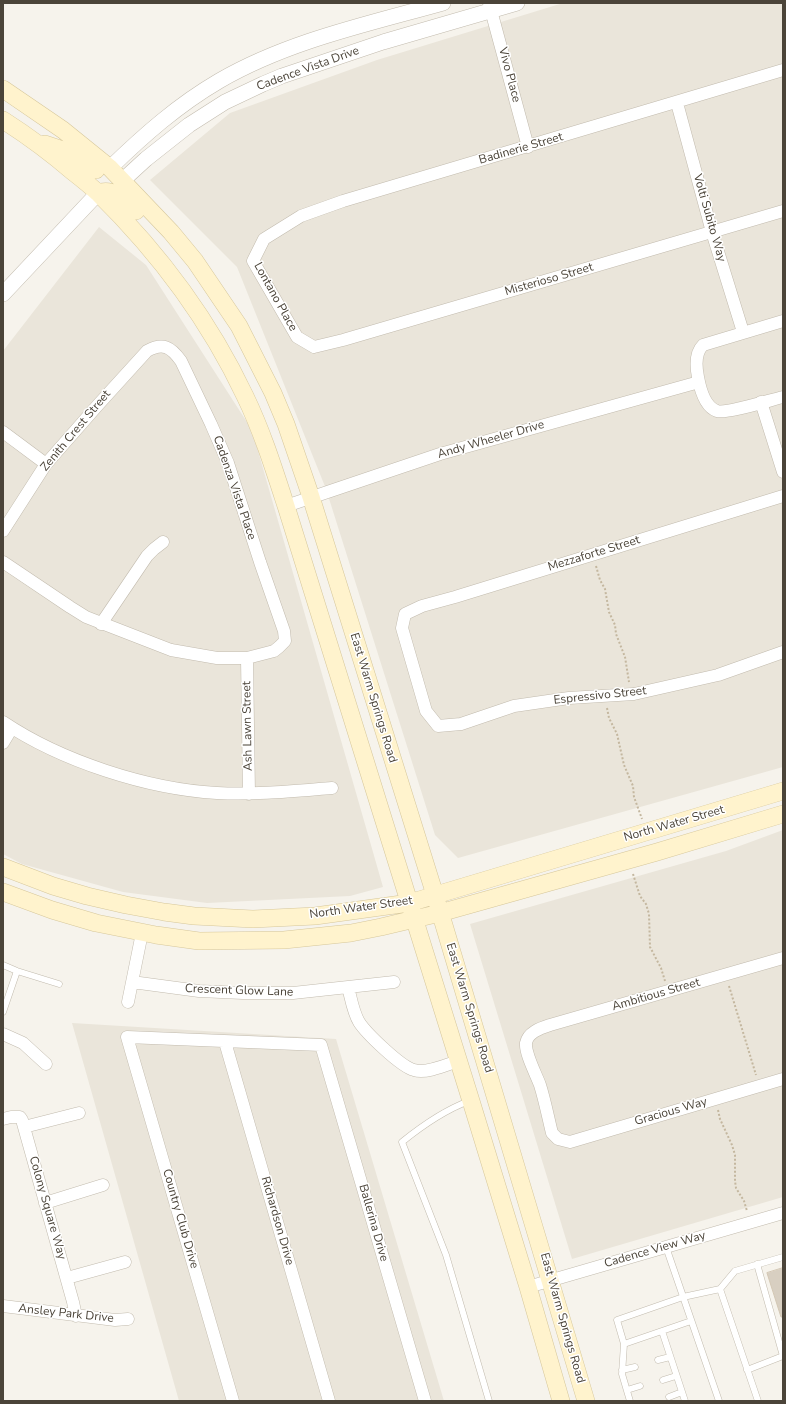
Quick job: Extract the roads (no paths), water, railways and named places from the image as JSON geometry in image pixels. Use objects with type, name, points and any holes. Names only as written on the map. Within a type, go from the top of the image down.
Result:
[{"type":"main road","name":"East Warm Springs Road","points":[[3,89],[63,130],[110,168],[170,232],[195,261],[239,326],[270,386],[286,424],[311,497],[435,895],[586,1401]]},
{"type":"main road","name":"East Warm Springs Road","points":[[3,120],[33,140],[98,193],[151,249],[195,307],[223,351],[246,396],[262,435],[286,506],[471,1101],[561,1401]]},
{"type":"main road","points":[[33,140],[72,153],[101,173],[122,181]]},
{"type":"main road","points":[[98,193],[104,190],[112,192],[122,198],[195,261]]},
{"type":"main road","name":"North Water Street","points":[[3,892],[52,910],[96,923],[142,933],[199,941],[284,940],[351,932],[381,927],[411,911],[435,895],[783,791]]},
{"type":"main road","name":"North Water Street","points":[[3,867],[54,886],[87,896],[126,905],[194,916],[253,919],[348,912],[411,911],[440,913],[629,860],[783,814]]},
{"type":"street","name":"Cadence Vista Drive","points":[[110,168],[145,135],[180,106],[237,71],[286,50],[330,35],[443,3]]},
{"type":"street","name":"Cadence Vista Drive","points":[[122,181],[146,159],[189,125],[225,102],[244,93],[282,76],[383,42],[490,7],[517,3]]},
{"type":"street","name":"Vivo Place","points":[[490,7],[528,147]]},
{"type":"street","name":"Badinerie Street","points":[[264,239],[301,216],[343,201],[677,103],[783,70]]},
{"type":"street","name":"Volti Subito Way","points":[[677,103],[712,232],[743,332]]},
{"type":"street","points":[[3,294],[98,193]]},
{"type":"street","name":"Misterioso Street","points":[[314,347],[343,340],[783,211]]},
{"type":"street","name":"Lontano Place","points":[[264,239],[253,261],[297,336],[314,347]]},
{"type":"street","points":[[783,321],[703,345],[699,349],[697,369],[699,382],[705,399],[716,411],[728,411],[783,397]]},
{"type":"street","name":"Zenith Crest Street","points":[[3,531],[46,464],[96,406],[143,354],[151,349],[163,346]]},
{"type":"street","name":"Cadenza Vista Place","points":[[163,346],[174,352],[181,361],[224,454],[284,631],[285,641],[280,647],[261,656],[247,658]]},
{"type":"street","name":"Andy Wheeler Drive","points":[[286,506],[440,454],[699,382]]},
{"type":"street","points":[[761,402],[783,472]]},
{"type":"street","points":[[3,432],[46,464]]},
{"type":"street","name":"Mezzaforte Street","points":[[438,726],[426,711],[402,628],[405,614],[422,606],[783,496]]},
{"type":"street","points":[[101,624],[147,556],[163,542]]},
{"type":"street","points":[[3,562],[70,608],[101,624],[171,650],[217,658],[247,658]]},
{"type":"street","name":"Espressivo Street","points":[[438,726],[461,724],[514,706],[569,698],[634,694],[718,675],[783,652]]},
{"type":"street","name":"Ash Lawn Street","points":[[247,658],[250,794]]},
{"type":"street","points":[[3,743],[7,725],[53,750],[74,759],[142,781],[179,788],[250,794],[332,788]]},
{"type":"street","points":[[128,1002],[142,933]]},
{"type":"street","name":"Ambitious Street","points":[[558,1139],[552,1133],[540,1086],[528,1053],[526,1043],[530,1035],[539,1029],[550,1025],[783,958]]},
{"type":"street","name":"Crescent Glow Lane","points":[[132,982],[192,990],[243,993],[293,993],[394,982]]},
{"type":"street","points":[[348,987],[359,1021],[366,1030],[402,1065],[420,1071],[458,1061]]},
{"type":"street","points":[[3,1034],[23,1043],[46,1064]]},
{"type":"street","name":"Country Club Drive","points":[[225,1042],[127,1037],[233,1401]]},
{"type":"street","name":"Ballerina Drive","points":[[225,1042],[320,1045],[425,1401]]},
{"type":"street","name":"Richardson Drive","points":[[225,1042],[329,1401]]},
{"type":"street","name":"Gracious Way","points":[[558,1139],[570,1142],[783,1079]]},
{"type":"street","points":[[3,1119],[20,1117],[24,1127],[79,1113]]},
{"type":"street","name":"Colony Square Way","points":[[24,1127],[67,1278],[76,1316]]},
{"type":"street","points":[[45,1203],[103,1185]]},
{"type":"street","name":"Cadence View Way","points":[[528,1287],[783,1213]]},
{"type":"street","points":[[67,1278],[125,1262]]},
{"type":"street","name":"Ansley Park Drive","points":[[3,1306],[76,1316],[115,1320],[128,1319]]},
{"type":"lane","points":[[3,966],[59,984]]},
{"type":"lane","points":[[3,1012],[18,972]]},
{"type":"lane","points":[[471,1101],[458,1105],[436,1117],[402,1142],[446,1255],[489,1401]]},
{"type":"lane","points":[[666,1247],[719,1401]]},
{"type":"lane","points":[[630,1401],[622,1374],[624,1344],[617,1320],[684,1297],[720,1289],[735,1271],[783,1257]]},
{"type":"lane","points":[[747,1370],[783,1357],[757,1264]]},
{"type":"lane","points":[[720,1289],[758,1401]]},
{"type":"lane","points":[[624,1344],[692,1321]]},
{"type":"lane","points":[[662,1331],[685,1401]]},
{"type":"lane","points":[[658,1360],[670,1357]]},
{"type":"lane","points":[[622,1370],[635,1367]]},
{"type":"lane","points":[[663,1380],[676,1376]]},
{"type":"lane","points":[[627,1390],[640,1386]]},
{"type":"lane","points":[[669,1397],[682,1392]]}]
